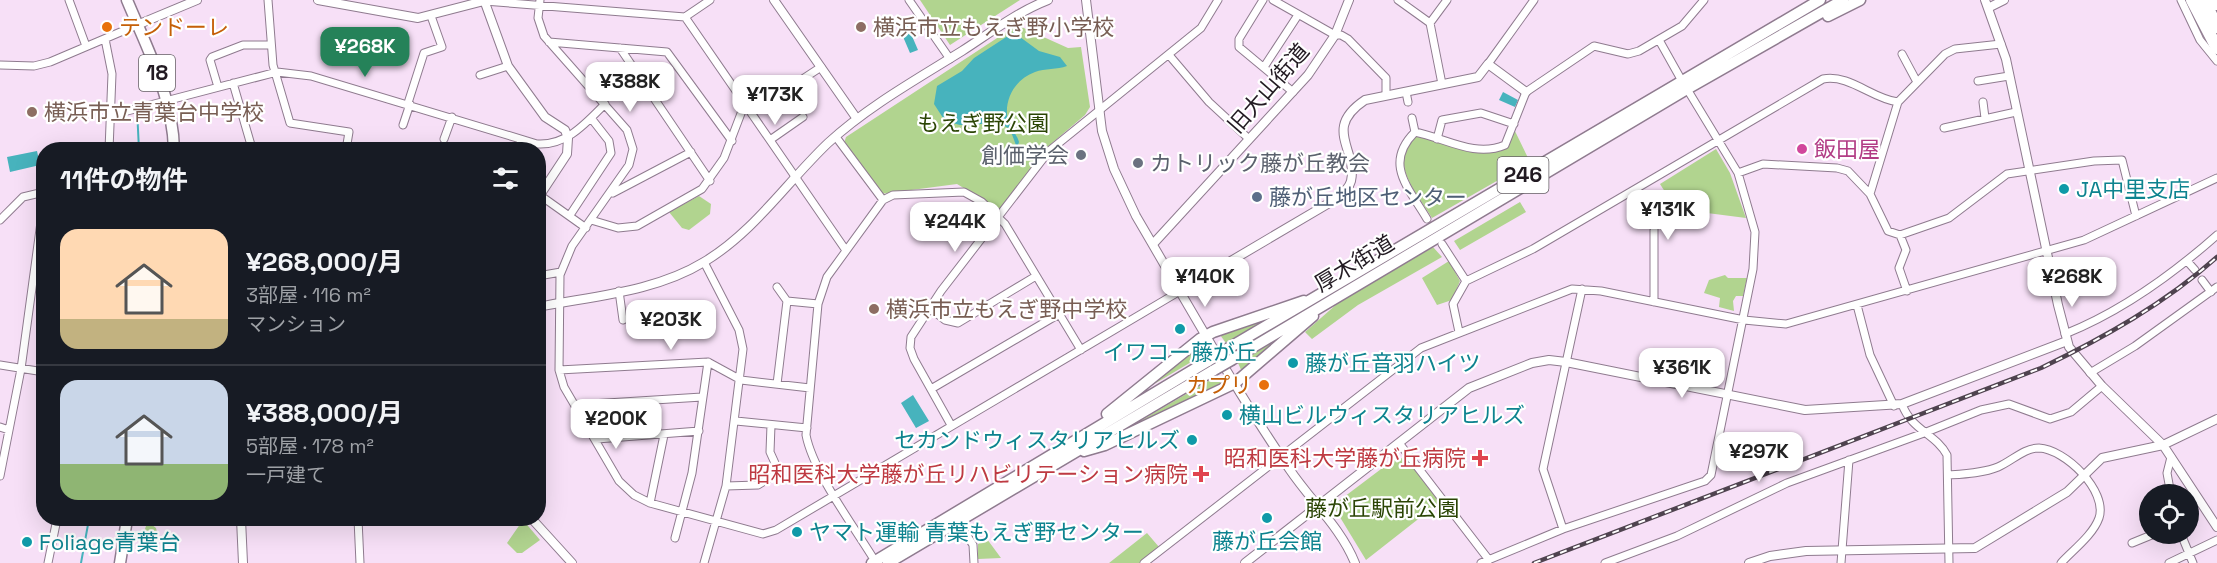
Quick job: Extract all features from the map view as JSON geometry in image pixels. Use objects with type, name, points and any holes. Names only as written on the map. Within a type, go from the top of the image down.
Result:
[{"type":"highway","points":[[2192,0],[2217,48]]},
{"type":"highway","points":[[2204,0],[2217,27]]},
{"type":"highway","points":[[2214,0],[2217,6]]},
{"type":"main road","name":"18","points":[[127,0],[167,101],[173,142]]},
{"type":"main road","name":"厚木街道","points":[[888,563],[1067,456],[1230,354],[1685,85],[1820,0]]},
{"type":"main road","name":"厚木街道","points":[[1685,85],[1731,63],[1843,0]]},
{"type":"main road","name":"246","points":[[1731,63],[1860,0]]},
{"type":"main road","points":[[1076,439],[1206,336],[1283,307],[1322,300]]},
{"type":"main road","points":[[1067,456],[1105,445],[1235,383],[1297,332],[1322,300]]},
{"type":"main road","name":"厚木街道","points":[[874,562],[1076,439],[1211,366]]},
{"type":"main road","points":[[120,563],[126,526]]},
{"type":"street","points":[[69,0],[86,46]]},
{"type":"street","points":[[0,65],[34,66],[50,62],[197,0]]},
{"type":"street","points":[[268,0],[273,65],[277,72],[290,123],[349,132],[347,142]]},
{"type":"street","points":[[318,0],[418,18],[484,0],[540,2],[685,17],[711,0]]},
{"type":"street","points":[[484,0],[508,66],[545,117],[565,130],[568,138],[567,154],[546,186]]},
{"type":"street","points":[[774,0],[857,119]]},
{"type":"street","points":[[909,0],[950,59]]},
{"type":"street","points":[[546,305],[674,277],[704,262],[736,240],[836,137],[857,119],[1036,5],[1048,0]]},
{"type":"street","points":[[1086,0],[1102,131],[1114,169],[1153,244],[1206,336],[1281,457],[1344,541],[1355,563]]},
{"type":"street","points":[[951,425],[910,348],[911,337],[930,308],[1049,151],[1201,28],[1218,0]]},
{"type":"street","points":[[1263,0],[1239,39],[1239,47],[1293,92]]},
{"type":"street","points":[[1274,0],[1335,35],[1348,39],[1386,78],[1386,95]]},
{"type":"street","name":"旧大山街道","points":[[1153,244],[1308,75],[1335,35],[1349,0]]},
{"type":"street","points":[[1398,0],[1430,23],[1442,84]]},
{"type":"street","points":[[1430,23],[1447,0]]},
{"type":"street","points":[[540,2],[541,28],[549,42],[627,130],[633,149],[629,165],[572,246],[561,272],[559,370],[564,387],[597,439],[619,481],[634,495],[650,503],[683,513],[763,534],[776,530],[1336,199],[1346,190],[1351,180],[1344,133],[1346,120],[1353,108],[1365,100],[1478,77],[1534,0]]},
{"type":"street","points":[[1415,132],[1478,150],[1495,150],[1506,145],[1526,92],[1594,46],[1628,54],[1659,40],[1682,26],[1704,0]]},
{"type":"street","points":[[2004,0],[1986,4],[2001,44],[2009,76],[2066,338],[2090,373],[2163,445],[2217,527]]},
{"type":"street","points":[[2181,0],[2200,40],[2217,61]]},
{"type":"street","points":[[1264,67],[1298,15]]},
{"type":"street","points":[[403,125],[424,53],[442,47],[432,16]]},
{"type":"street","points":[[685,17],[845,249]]},
{"type":"street","points":[[105,39],[112,74],[110,142]]},
{"type":"street","points":[[1481,563],[1563,530],[1709,478],[1744,320],[1753,269],[1755,232],[1738,173],[1659,40]]},
{"type":"street","points":[[549,42],[668,51],[732,141]]},
{"type":"street","points":[[1870,194],[1898,102],[1945,54],[1955,49],[2001,44]]},
{"type":"street","points":[[218,87],[210,60],[212,57],[243,45],[271,45]]},
{"type":"street","points":[[620,48],[710,181]]},
{"type":"street","points":[[1902,54],[1917,82]]},
{"type":"street","points":[[1169,55],[1209,102],[1249,139]]},
{"type":"street","points":[[1488,64],[1526,92]]},
{"type":"street","points":[[480,75],[508,66]]},
{"type":"street","points":[[786,90],[821,67]]},
{"type":"street","points":[[112,116],[277,72],[311,75],[533,142]]},
{"type":"street","points":[[1459,332],[1452,311],[1453,304],[1466,281],[1533,249],[1824,79],[1836,76],[1888,101],[1898,102]]},
{"type":"street","points":[[1978,81],[2009,76]]},
{"type":"street","points":[[233,83],[250,142]]},
{"type":"street","points":[[1406,92],[1408,102]]},
{"type":"street","points":[[1983,102],[1985,118]]},
{"type":"street","points":[[591,220],[618,228],[637,226],[702,189],[710,181],[732,141],[745,103]]},
{"type":"street","points":[[546,144],[568,138],[604,104]]},
{"type":"street","points":[[1944,128],[2016,112]]},
{"type":"street","points":[[1437,138],[1442,120],[1481,113],[1514,124]]},
{"type":"street","points":[[444,139],[452,117]]},
{"type":"street","points":[[770,140],[803,117]]},
{"type":"street","points":[[570,215],[611,153],[609,141],[591,118]]},
{"type":"street","points":[[1412,118],[1415,132],[1399,153],[1398,165],[1402,177],[1428,219]]},
{"type":"street","points":[[836,137],[883,200]]},
{"type":"street","points":[[610,194],[691,152]]},
{"type":"street","points":[[1738,173],[1763,164],[1837,168],[1848,171],[1870,194],[1888,231],[1900,235],[1949,218],[2007,174],[2094,160],[2122,160],[2136,216]]},
{"type":"street","points":[[1144,563],[1421,348],[1572,289],[1744,320],[1786,324],[2084,240],[2217,178]]},
{"type":"street","points":[[874,562],[808,445],[807,428],[819,304],[827,277],[845,249],[883,200],[893,195],[964,192],[982,202],[1005,224],[1081,350]]},
{"type":"street","points":[[1631,193],[1654,228],[1654,302]]},
{"type":"street","points":[[0,220],[23,197],[36,194]]},
{"type":"street","points":[[546,201],[570,215],[586,228]]},
{"type":"street","points":[[1900,235],[1906,250],[1899,268],[1907,291]]},
{"type":"street","points":[[1245,563],[1469,388],[1532,363],[1549,360],[1566,362],[1805,410],[1898,405],[2066,338],[2187,261],[2217,235]]},
{"type":"street","points":[[1442,244],[1466,281]]},
{"type":"street","points":[[0,476],[21,369],[36,259]]},
{"type":"street","points":[[2187,261],[2195,270]]},
{"type":"street","points":[[704,262],[739,330],[743,349],[736,421],[726,486],[704,563]]},
{"type":"street","points":[[546,275],[561,272]]},
{"type":"street","points":[[930,308],[945,320],[958,323],[1036,276]]},
{"type":"street","points":[[2090,373],[2160,330],[2214,289],[2202,280]]},
{"type":"street","points":[[777,287],[787,301],[777,384]]},
{"type":"street","points":[[1563,530],[1543,469],[1582,289]]},
{"type":"street","points":[[619,291],[624,320]]},
{"type":"street","points":[[787,301],[819,304]]},
{"type":"street","points":[[1857,305],[1870,355],[1898,405],[1915,426],[1945,451],[1948,460],[1947,550],[1949,563]]},
{"type":"street","points":[[931,389],[1059,314]]},
{"type":"street","points":[[559,370],[708,362],[741,380],[810,388]]},
{"type":"street","points":[[675,538],[683,513],[699,431],[708,362]]},
{"type":"street","points":[[0,364],[36,371]]},
{"type":"street","points":[[1605,563],[1677,536],[1787,483],[1981,410],[2006,404],[2046,419],[2056,418],[2071,412],[2102,386]]},
{"type":"street","points":[[575,405],[702,397]]},
{"type":"street","points":[[1749,563],[1770,556],[1841,549],[1975,548],[2067,492],[2102,458],[2163,445],[2217,419]]},
{"type":"street","points":[[736,421],[807,428]]},
{"type":"street","points":[[726,486],[759,485],[779,472],[770,452],[771,424]]},
{"type":"street","points":[[0,427],[9,430]]},
{"type":"street","points":[[597,439],[699,431]]},
{"type":"street","points":[[650,503],[664,435]]},
{"type":"street","points":[[1399,443],[1489,560]]},
{"type":"street","points":[[1948,475],[1997,468],[2029,449],[2040,448],[2050,450],[2084,475],[2100,500],[2099,519],[2094,528],[2061,563]]},
{"type":"street","points":[[2169,484],[2167,472],[2172,457]]},
{"type":"street","points":[[1841,563],[1849,460]]},
{"type":"street","points":[[958,521],[973,545],[974,563]]},
{"type":"street","points":[[48,563],[56,526]]},
{"type":"street","points":[[241,526],[243,563]]},
{"type":"street","points":[[358,526],[360,563]]},
{"type":"street","points":[[538,526],[572,563]]},
{"type":"street","points":[[2132,543],[2139,540]]},
{"type":"street","points":[[2169,563],[2217,540]]},
{"type":"street","points":[[2185,544],[2193,563]]},
{"type":"green space","points":[[920,0],[1020,0],[950,45]]},
{"type":"green space","name":"もえぎ野公園","points":[[1017,25],[1068,48],[1081,47],[1090,107],[1085,115],[1045,149],[1002,208],[997,208],[957,184],[881,194],[844,143],[846,137]]},
{"type":"green space","points":[[1513,127],[1530,162],[1432,218],[1412,187],[1404,166],[1404,156],[1408,145],[1416,135],[1478,150],[1506,145]]},
{"type":"green space","points":[[1716,149],[1730,173],[1746,218],[1676,209],[1660,184]]},
{"type":"green space","points":[[699,196],[711,204],[710,214],[689,230],[682,228],[669,212]]},
{"type":"green space","points":[[1520,202],[1526,212],[1460,250],[1454,241]]},
{"type":"green space","points":[[1433,247],[1442,257],[1358,305],[1312,339],[1305,332],[1338,303]]},
{"type":"green space","points":[[1449,261],[1460,281],[1452,300],[1437,305],[1422,278]]},
{"type":"green space","points":[[1725,275],[1728,278],[1747,278],[1743,296],[1736,296],[1733,301],[1734,311],[1719,307],[1720,298],[1704,293],[1709,280]]},
{"type":"green space","points":[[1276,313],[1226,343],[1220,335]]},
{"type":"green space","points":[[1290,332],[1242,372],[1238,363]]},
{"type":"green space","points":[[1197,347],[1203,355],[1134,396]]},
{"type":"green space","points":[[1217,376],[1223,387],[1118,434]]},
{"type":"green space","name":"藤が丘駅前公園","points":[[1397,457],[1407,460],[1440,502],[1366,560],[1335,509],[1336,503]]},
{"type":"green space","points":[[146,526],[156,528],[158,536],[149,549],[144,532]]},
{"type":"green space","points":[[519,526],[528,526],[540,540],[522,553],[517,553],[507,543]]},
{"type":"green space","points":[[1147,533],[1159,547],[1140,563],[1109,563]]},
{"type":"green space","points":[[987,539],[1001,558],[978,559],[978,544]]},
{"type":"water","points":[[906,22],[918,50],[910,53],[898,25]]},
{"type":"water","points":[[1014,32],[1020,32],[1020,37],[1039,51],[1060,57],[1067,66],[1028,75],[1012,91],[1007,113],[1009,124],[1019,142],[1017,148],[1010,129],[999,123],[960,125],[945,121],[934,104],[937,86],[962,71],[974,58]]},
{"type":"water","points":[[1503,92],[1518,100],[1515,107],[1499,100]]},
{"type":"water","points":[[36,151],[36,166],[10,172],[7,157]]},
{"type":"water","points":[[913,395],[929,421],[916,428],[901,403]]},
{"type":"waterway","points":[[137,109],[139,142]]},
{"type":"waterway","points":[[81,563],[88,526]]},
{"type":"railway","points":[[1534,563],[2041,368],[2133,318],[2177,290],[2217,257]]},
{"type":"place","name":"テンドーレ","points":[[107,27]]},
{"type":"place","name":"横浜市立もえぎ野小学校","points":[[861,27]]},
{"type":"place","name":"横浜市立青葉台中学校","points":[[32,112]]},
{"type":"place","name":"飯田屋","points":[[1802,149]]},
{"type":"place","name":"創価学会","points":[[1081,155]]},
{"type":"place","name":"カトリック藤が丘教会","points":[[1138,163]]},
{"type":"place","name":"JA中里支店","points":[[2064,189]]},
{"type":"place","name":"藤が丘地区センター","points":[[1257,197]]},
{"type":"place","name":"横浜市立もえぎ野中学校","points":[[874,309]]},
{"type":"place","name":"イワコー藤が丘","points":[[1180,329]]},
{"type":"place","name":"藤が丘音羽ハイツ","points":[[1293,363]]},
{"type":"place","name":"カプリ","points":[[1264,385]]},
{"type":"place","name":"横山ビルウィスタリアヒルズ","points":[[1227,415]]},
{"type":"place","name":"セカンドウィスタリアヒルズ","points":[[1192,440]]},
{"type":"place","name":"昭和医科大学藤が丘病院","points":[[1480,458]]},
{"type":"place","name":"昭和医科大学藤が丘リハビリテーション病院","points":[[1201,474]]},
{"type":"place","name":"藤が丘会館","points":[[1267,518]]},
{"type":"place","name":"ヤマト運輸 青葉もえぎ野センター","points":[[797,532]]},
{"type":"place","name":"Foliage青葉台","points":[[27,542]]}]
